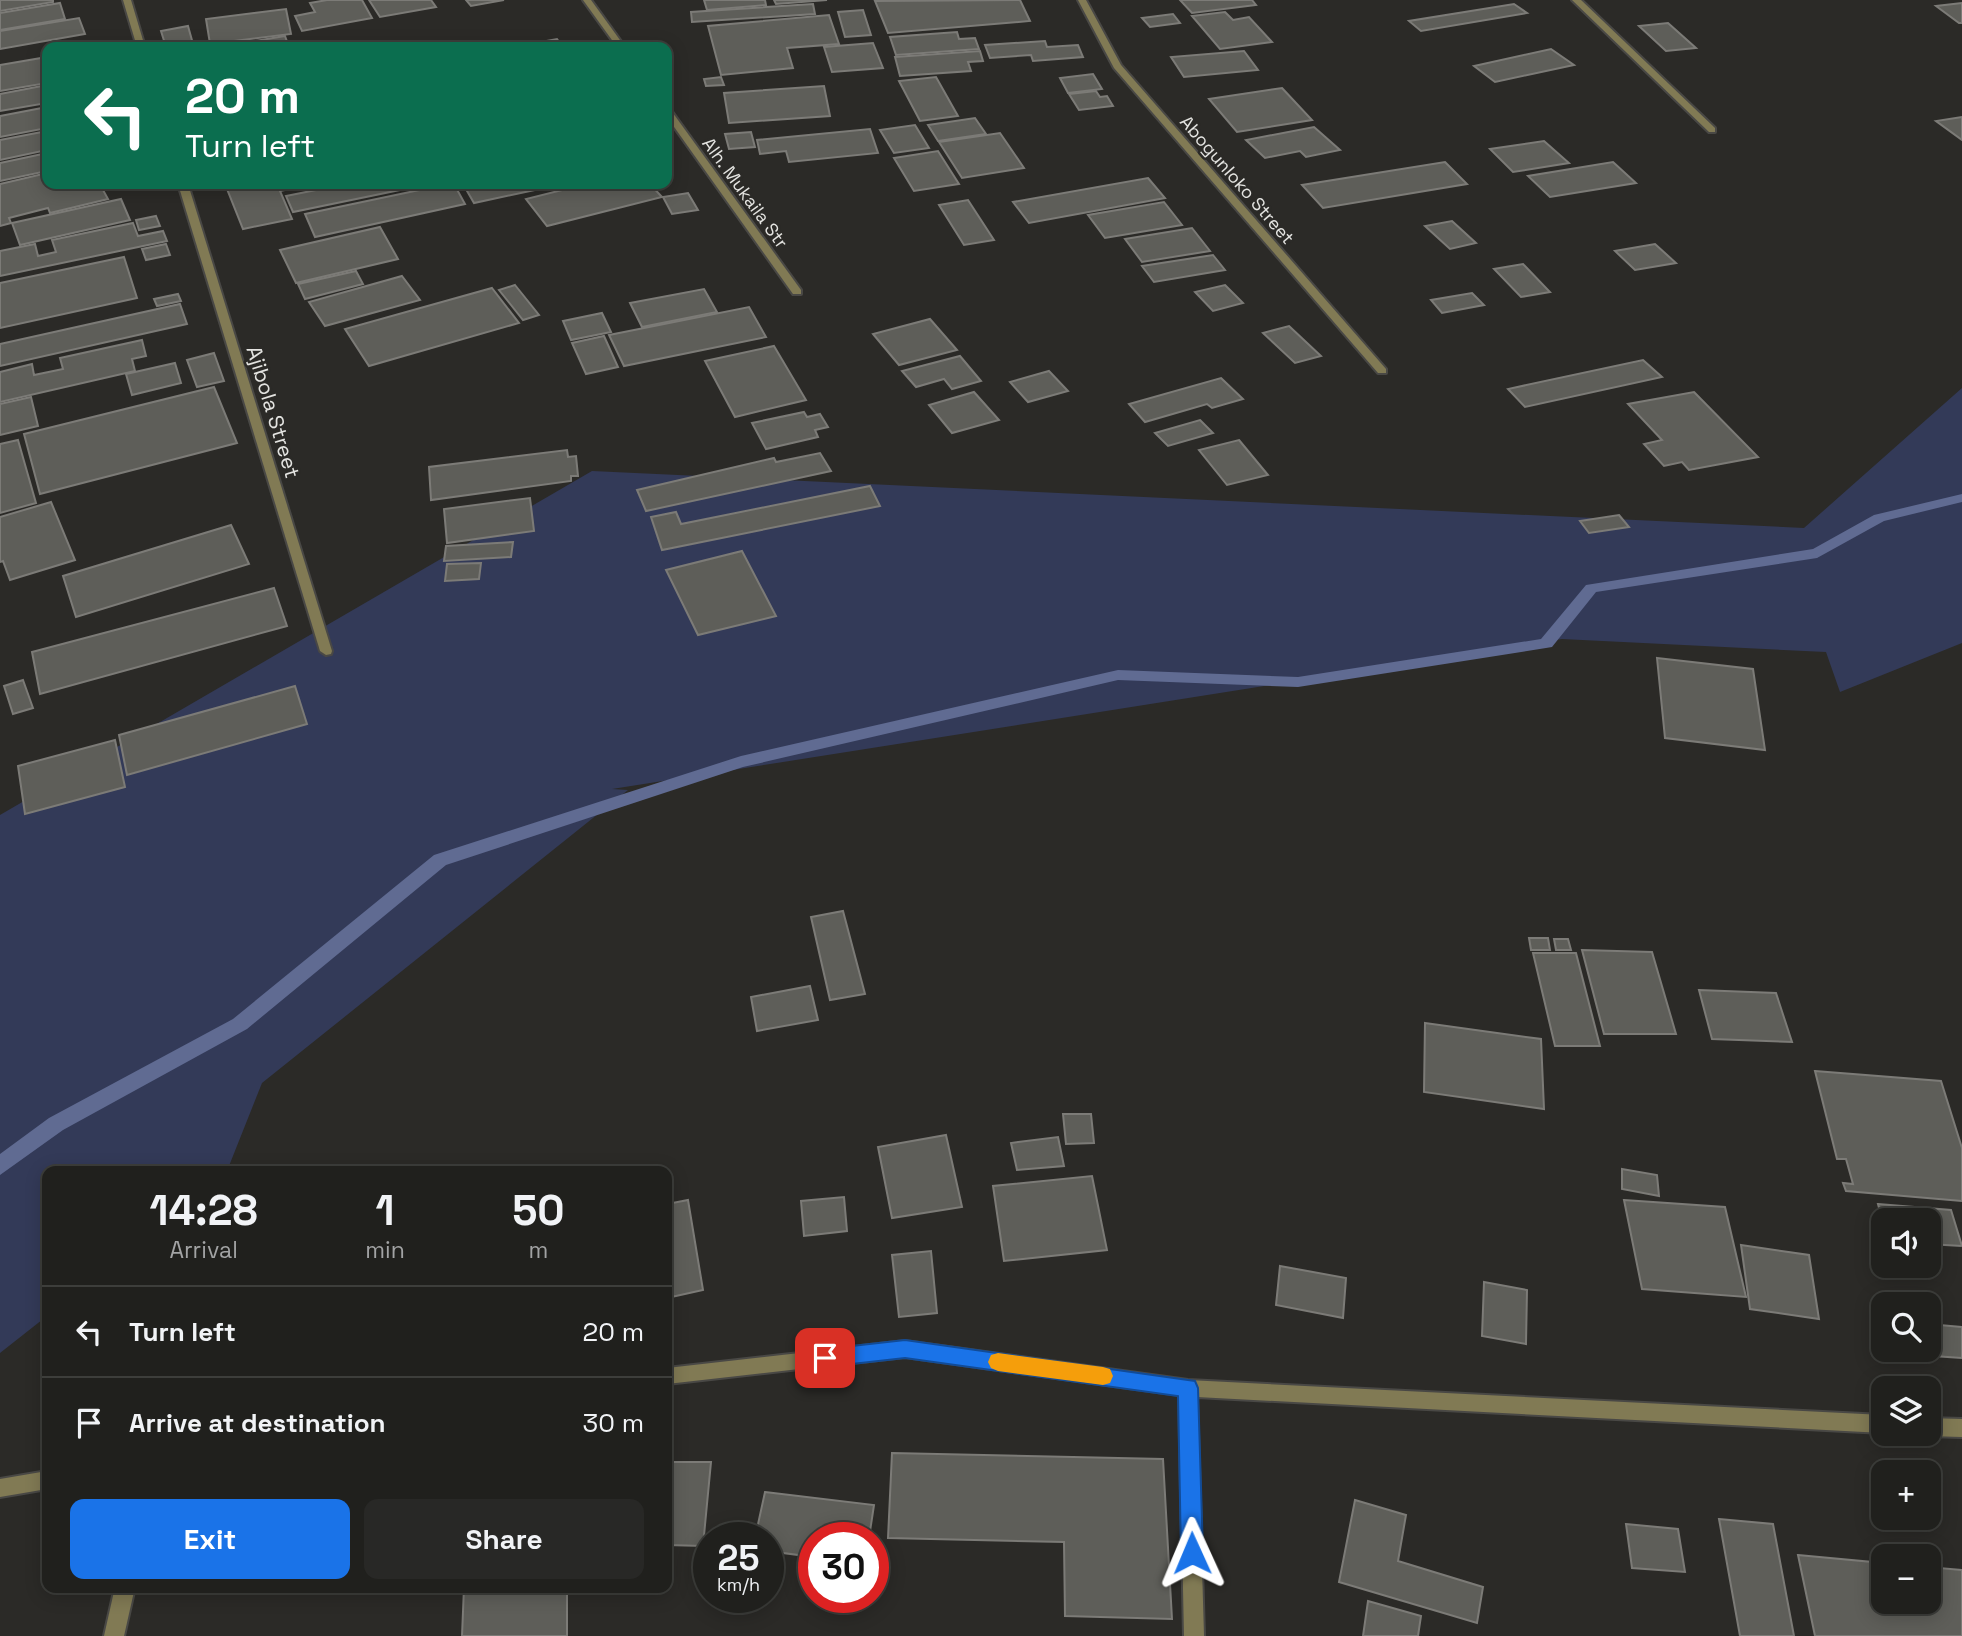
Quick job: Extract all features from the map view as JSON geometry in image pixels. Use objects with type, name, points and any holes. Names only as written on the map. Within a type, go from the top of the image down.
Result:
[{"type":"street","points":[[127,0],[140,42]]},
{"type":"street","points":[[587,0],[617,42]]},
{"type":"street","name":"Abogunloko Street","points":[[1082,0],[1117,66],[1382,371]]},
{"type":"street","points":[[1576,0],[1712,130]]},
{"type":"street","name":"Alh. Mukaila Str","points":[[672,118],[797,292]]},
{"type":"street","name":"Ajibola Street","points":[[185,189],[326,651]]},
{"type":"street","points":[[672,1375],[905,1349],[1188,1388],[1871,1423]]},
{"type":"street","points":[[1188,1388],[1194,1636]]},
{"type":"street","points":[[1941,1427],[1962,1428]]},
{"type":"street","points":[[0,1488],[42,1481]]},
{"type":"street","points":[[114,1636],[124,1593]]},
{"type":"shaded area","points":[[1962,388],[1962,643],[1840,692],[1826,652],[1562,639],[612,789],[628,790],[262,1083],[229,1166],[42,1166],[42,1320],[0,1353],[0,815],[592,471],[1804,528]]},
{"type":"building","points":[[0,0],[53,0],[53,2],[0,11]]},
{"type":"building","points":[[362,0],[372,18],[302,31],[295,16],[315,12],[310,3]]},
{"type":"building","points":[[369,0],[431,0],[436,7],[380,17]]},
{"type":"building","points":[[466,0],[504,0],[471,6]]},
{"type":"building","points":[[704,0],[765,0],[766,5],[707,10]]},
{"type":"building","points":[[774,0],[827,0],[776,4]]},
{"type":"building","points":[[1020,0],[1030,21],[888,33],[875,1]]},
{"type":"building","points":[[1180,0],[1252,0],[1256,5],[1192,13]]},
{"type":"building","points":[[60,3],[65,19],[0,30],[0,13]]},
{"type":"building","points":[[1962,3],[1962,23],[1936,6]]},
{"type":"building","points":[[813,4],[815,14],[692,22],[691,12]]},
{"type":"building","points":[[1514,4],[1527,13],[1421,31],[1409,21]]},
{"type":"building","points":[[286,9],[291,34],[210,42],[206,19]]},
{"type":"building","points":[[863,10],[871,35],[845,37],[838,12]]},
{"type":"building","points":[[1225,12],[1233,20],[1249,17],[1272,42],[1220,49],[1192,16]]},
{"type":"building","points":[[1173,14],[1180,23],[1150,27],[1142,18]]},
{"type":"building","points":[[829,15],[839,44],[787,48],[793,68],[721,75],[708,26]]},
{"type":"building","points":[[79,18],[85,34],[0,49],[0,31]]},
{"type":"building","points":[[1668,23],[1696,48],[1666,51],[1639,26]]},
{"type":"building","points":[[188,26],[192,42],[164,42],[161,31]]},
{"type":"building","points":[[957,32],[959,39],[975,38],[979,49],[896,55],[890,37]]},
{"type":"building","points":[[285,36],[287,42],[250,42]]},
{"type":"building","points":[[1045,41],[1047,47],[1078,45],[1083,57],[1033,61],[1031,55],[990,58],[985,45]]},
{"type":"building","points":[[873,43],[883,68],[832,72],[824,47]]},
{"type":"building","points":[[1551,49],[1574,65],[1495,82],[1474,66]]},
{"type":"building","points":[[980,51],[983,61],[968,62],[971,71],[900,76],[895,57]]},
{"type":"building","points":[[1244,51],[1258,70],[1184,77],[1171,57]]},
{"type":"building","points":[[42,58],[42,84],[0,91],[0,65]]},
{"type":"building","points":[[1093,74],[1102,89],[1068,93],[1060,78]]},
{"type":"building","points":[[721,77],[724,85],[706,86],[704,79]]},
{"type":"building","points":[[936,77],[958,116],[920,121],[899,81]]},
{"type":"building","points":[[42,86],[42,104],[0,111],[0,94]]},
{"type":"building","points":[[824,86],[830,116],[729,123],[724,93]]},
{"type":"building","points":[[1282,88],[1312,120],[1237,132],[1209,99]]},
{"type":"building","points":[[1096,91],[1100,97],[1107,96],[1113,106],[1079,110],[1069,94]]},
{"type":"building","points":[[42,108],[42,129],[0,137],[0,116]]},
{"type":"building","points":[[1962,117],[1962,140],[1936,121]]},
{"type":"building","points":[[975,118],[986,134],[938,141],[928,125]]},
{"type":"building","points":[[915,125],[929,148],[894,153],[880,130]]},
{"type":"building","points":[[1314,127],[1340,150],[1306,157],[1300,151],[1265,158],[1246,140]]},
{"type":"building","points":[[870,129],[878,153],[789,162],[786,151],[760,154],[757,140]]},
{"type":"building","points":[[42,132],[42,151],[0,160],[0,140]]},
{"type":"building","points":[[751,132],[755,147],[729,149],[725,134]]},
{"type":"building","points":[[1000,133],[1024,168],[962,178],[939,142]]},
{"type":"building","points":[[1544,141],[1569,163],[1513,172],[1490,149]]},
{"type":"building","points":[[938,151],[959,184],[914,191],[894,158]]},
{"type":"building","points":[[42,154],[42,172],[0,181],[0,163]]},
{"type":"building","points":[[1445,162],[1467,184],[1323,208],[1302,185]]},
{"type":"building","points":[[1613,162],[1636,183],[1550,197],[1528,176]]},
{"type":"building","points":[[42,174],[42,189],[107,189],[103,190],[108,199],[50,213],[48,208],[9,218],[11,223],[0,226],[0,184]]},
{"type":"building","points":[[1148,178],[1165,198],[1029,223],[1013,202]]},
{"type":"building","points":[[227,189],[290,189],[280,191],[292,219],[243,229]]},
{"type":"building","points":[[321,189],[405,189],[293,212],[286,196]]},
{"type":"building","points":[[424,189],[457,189],[465,204],[315,237],[305,214]]},
{"type":"building","points":[[466,189],[540,189],[474,203]]},
{"type":"building","points":[[566,189],[655,189],[662,197],[547,226],[526,199]]},
{"type":"building","points":[[688,193],[698,210],[672,214],[663,197]]},
{"type":"building","points":[[121,199],[130,220],[20,245],[12,223]]},
{"type":"building","points":[[968,200],[994,240],[964,245],[939,205]]},
{"type":"building","points":[[1164,202],[1182,225],[1105,238],[1088,215]]},
{"type":"building","points":[[156,216],[160,226],[139,230],[136,220]]},
{"type":"building","points":[[1452,221],[1476,243],[1450,249],[1425,226]]},
{"type":"building","points":[[133,223],[138,236],[163,231],[167,241],[0,276],[0,251],[35,244],[38,256],[56,252],[52,240]]},
{"type":"building","points":[[380,227],[398,259],[296,283],[280,250]]},
{"type":"building","points":[[1192,228],[1210,251],[1142,262],[1125,239]]},
{"type":"building","points":[[166,244],[170,255],[146,260],[142,249]]},
{"type":"building","points":[[1655,244],[1676,263],[1635,270],[1615,251]]},
{"type":"building","points":[[1213,255],[1225,270],[1154,282],[1142,266]]},
{"type":"building","points":[[124,257],[137,298],[0,328],[0,283]]},
{"type":"building","points":[[1523,264],[1550,292],[1521,297],[1494,269]]},
{"type":"building","points":[[356,271],[363,284],[305,299],[298,284]]},
{"type":"building","points":[[402,276],[420,300],[325,326],[309,302]]},
{"type":"building","points":[[515,285],[539,315],[523,320],[499,290]]},
{"type":"building","points":[[1225,285],[1243,303],[1213,311],[1195,292]]},
{"type":"building","points":[[492,288],[519,323],[369,366],[345,329]]},
{"type":"building","points":[[704,289],[717,312],[642,327],[630,303]]},
{"type":"building","points":[[1472,293],[1484,305],[1442,313],[1431,300]]},
{"type":"building","points":[[178,294],[181,301],[157,306],[154,299]]},
{"type":"building","points":[[180,304],[187,324],[0,366],[0,344]]},
{"type":"building","points":[[749,307],[766,337],[624,366],[609,335]]},
{"type":"building","points":[[602,313],[611,332],[571,340],[563,321]]},
{"type":"building","points":[[930,319],[957,350],[899,365],[873,334]]},
{"type":"building","points":[[1289,326],[1321,356],[1295,363],[1263,333]]},
{"type":"building","points":[[604,336],[618,367],[586,374],[572,343]]},
{"type":"building","points":[[142,340],[146,356],[132,359],[135,371],[0,402],[0,372],[32,364],[34,375],[63,369],[60,358]]},
{"type":"building","points":[[774,346],[806,400],[735,417],[705,361]]},
{"type":"building","points":[[214,353],[224,381],[197,387],[187,360]]},
{"type":"building","points":[[960,356],[981,381],[952,389],[944,379],[916,387],[902,371]]},
{"type":"building","points":[[1643,360],[1662,377],[1525,407],[1508,389]]},
{"type":"building","points":[[175,363],[181,383],[132,395],[126,374]]},
{"type":"building","points":[[1049,371],[1068,391],[1028,402],[1010,382]]},
{"type":"building","points":[[1221,378],[1243,399],[1212,408],[1207,404],[1145,422],[1129,404]]},
{"type":"building","points":[[214,387],[237,443],[40,494],[24,434]]},
{"type":"building","points":[[974,392],[999,420],[952,433],[929,405]]},
{"type":"building","points":[[1694,392],[1758,457],[1689,470],[1682,462],[1664,466],[1644,444],[1662,440],[1628,404]]},
{"type":"building","points":[[31,397],[38,426],[0,435],[0,404]]},
{"type":"building","points":[[804,412],[807,417],[820,414],[828,427],[815,430],[818,437],[766,449],[752,423]]},
{"type":"building","points":[[1200,420],[1213,433],[1168,446],[1155,433]]},
{"type":"building","points":[[18,440],[36,503],[0,513],[0,444]]},
{"type":"building","points":[[1239,440],[1268,475],[1227,485],[1199,450]]},
{"type":"building","points":[[567,450],[568,457],[576,456],[578,476],[571,476],[571,481],[431,500],[429,467]]},
{"type":"building","points":[[820,453],[831,471],[646,511],[637,490],[774,458],[776,462]]},
{"type":"building","points":[[870,486],[880,506],[662,550],[651,517],[676,512],[681,524]]},
{"type":"building","points":[[530,498],[534,531],[447,543],[444,509]]},
{"type":"building","points":[[51,502],[75,560],[10,580],[3,561],[0,562],[0,517]]},
{"type":"building","points":[[1619,515],[1629,527],[1589,533],[1580,521]]},
{"type":"building","points":[[231,525],[249,564],[76,617],[63,576]]},
{"type":"building","points":[[513,542],[511,557],[444,561],[446,546]]},
{"type":"building","points":[[742,551],[776,616],[698,635],[666,570]]},
{"type":"building","points":[[481,563],[479,579],[445,581],[447,564]]},
{"type":"building","points":[[274,588],[287,626],[40,694],[32,652]]},
{"type":"building","points":[[1657,658],[1753,669],[1765,750],[1665,738]]},
{"type":"building","points":[[23,680],[33,708],[13,714],[4,686]]},
{"type":"building","points":[[295,686],[307,724],[127,775],[119,735]]},
{"type":"building","points":[[115,740],[125,787],[25,814],[18,766]]},
{"type":"building","points":[[843,911],[865,994],[830,1000],[811,917]]},
{"type":"building","points":[[1529,938],[1548,938],[1550,950],[1531,950]]},
{"type":"building","points":[[1554,939],[1568,939],[1571,950],[1556,950]]},
{"type":"building","points":[[1582,950],[1652,952],[1676,1034],[1604,1034]]},
{"type":"building","points":[[1533,953],[1576,953],[1600,1046],[1555,1046]]},
{"type":"building","points":[[810,986],[818,1020],[757,1031],[751,997]]},
{"type":"building","points":[[1699,990],[1776,993],[1792,1042],[1712,1039]]},
{"type":"building","points":[[1425,1023],[1541,1039],[1544,1109],[1424,1092]]},
{"type":"building","points":[[1815,1071],[1941,1081],[1962,1148],[1962,1201],[1846,1191],[1843,1183],[1853,1184],[1846,1159],[1837,1159]]},
{"type":"building","points":[[1063,1114],[1091,1114],[1094,1143],[1066,1144]]},
{"type":"building","points":[[946,1135],[962,1207],[892,1218],[878,1147]]},
{"type":"building","points":[[1058,1137],[1064,1166],[1017,1170],[1011,1143]]},
{"type":"building","points":[[1622,1169],[1657,1175],[1659,1196],[1622,1189]]},
{"type":"building","points":[[1092,1176],[1107,1250],[1004,1261],[993,1186]]},
{"type":"building","points":[[844,1197],[847,1231],[804,1236],[801,1201]]},
{"type":"building","points":[[688,1200],[703,1290],[672,1297],[672,1203]]},
{"type":"building","points":[[1624,1200],[1725,1207],[1746,1297],[1642,1289]]},
{"type":"building","points":[[1878,1204],[1927,1208],[1879,1208]]},
{"type":"building","points":[[1941,1209],[1951,1210],[1962,1246],[1941,1245]]},
{"type":"building","points":[[1741,1245],[1809,1255],[1819,1319],[1750,1309]]},
{"type":"building","points":[[931,1251],[937,1313],[899,1317],[892,1255]]},
{"type":"building","points":[[1280,1266],[1346,1278],[1343,1318],[1276,1305]]},
{"type":"building","points":[[1484,1282],[1527,1290],[1526,1344],[1482,1336]]},
{"type":"building","points":[[1941,1325],[1962,1327],[1962,1358],[1941,1357]]},
{"type":"building","points":[[892,1453],[1163,1459],[1172,1619],[1065,1616],[1064,1542],[889,1538]]},
{"type":"building","points":[[672,1462],[711,1462],[705,1522],[693,1522],[693,1546],[672,1545]]},
{"type":"building","points":[[765,1492],[874,1505],[871,1522],[798,1522],[798,1555],[784,1553],[784,1522],[758,1522]]},
{"type":"building","points":[[1355,1500],[1406,1515],[1398,1561],[1483,1587],[1477,1623],[1339,1582]]},
{"type":"building","points":[[1719,1519],[1773,1524],[1794,1636],[1740,1636]]},
{"type":"building","points":[[1626,1524],[1678,1529],[1685,1572],[1632,1568]]},
{"type":"building","points":[[1798,1555],[1871,1562],[1871,1614],[1941,1614],[1941,1568],[1962,1570],[1962,1636],[1815,1636]]},
{"type":"building","points":[[464,1593],[567,1593],[567,1636],[462,1636]]},
{"type":"building","points":[[1368,1601],[1421,1616],[1418,1636],[1363,1636]]},
{"type":"waterway","points":[[0,1166],[56,1124],[240,1024],[440,860],[741,762],[1118,675],[1298,682],[1546,643],[1591,588],[1817,553],[1879,518],[1962,498]]},
{"type":"slow traffic","points":[[998,1362],[1103,1376]]},
{"type":"route","points":[[825,1358],[905,1349],[1188,1388],[1192,1553]]}]
